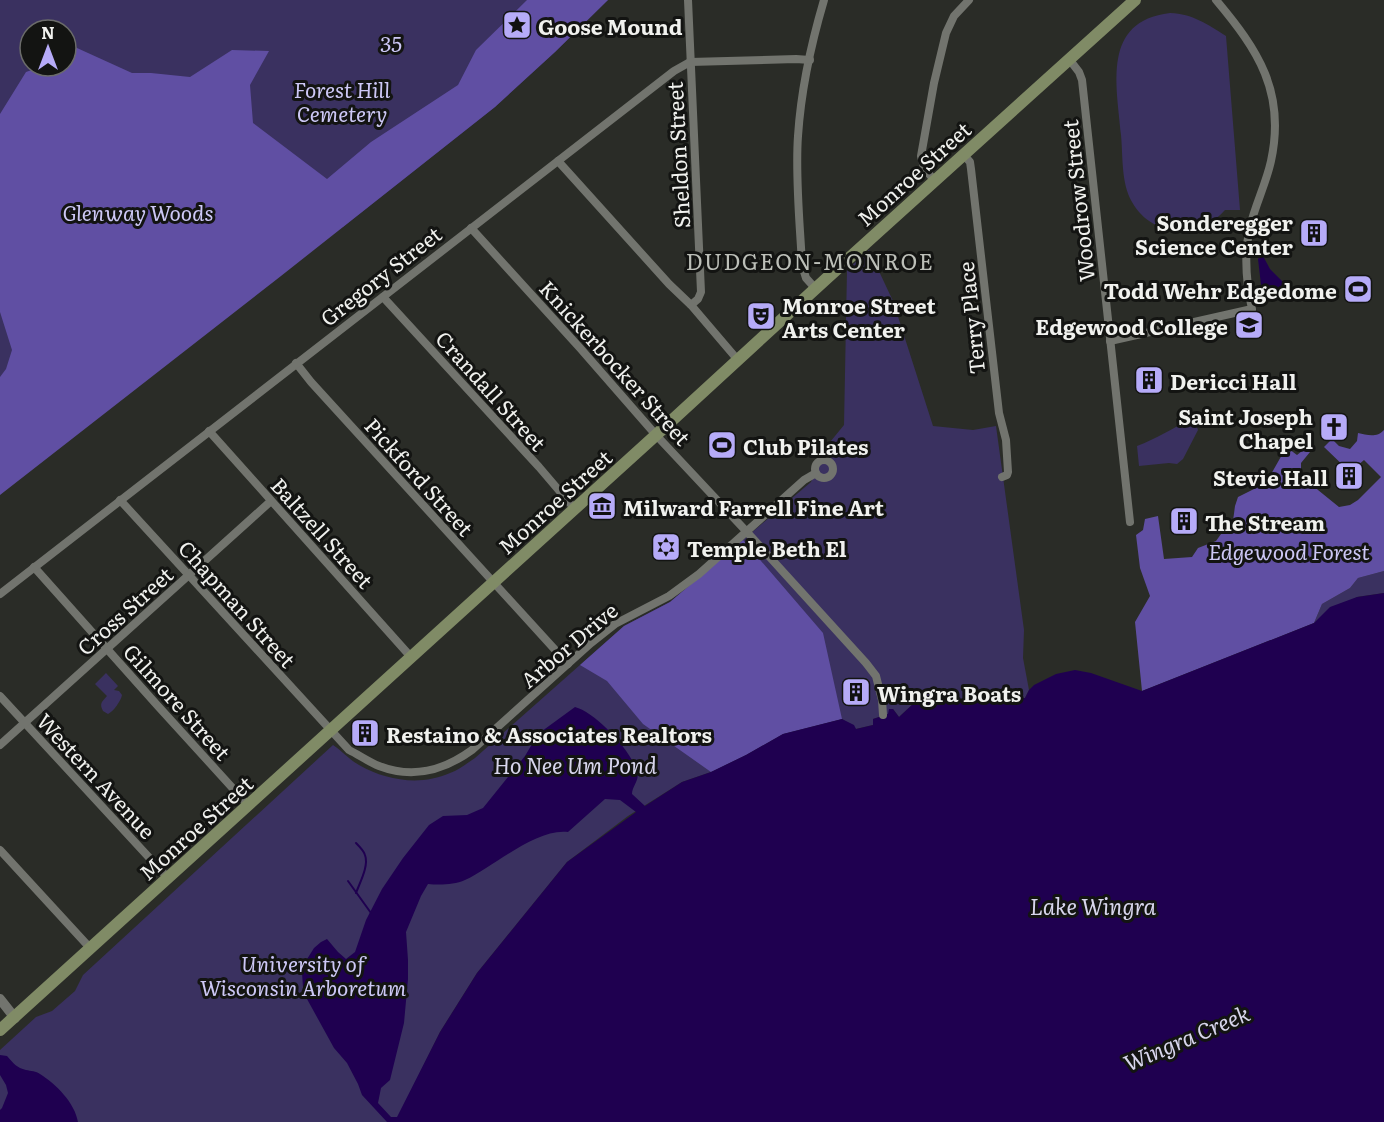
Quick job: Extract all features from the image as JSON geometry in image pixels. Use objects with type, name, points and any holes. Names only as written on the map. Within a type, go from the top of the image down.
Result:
[{"type":"main road","name":"Monroe Street","points":[[0,1030],[934,180],[1136,0]]},
{"type":"street","name":"Sheldon Street","points":[[688,0],[701,284],[700,296],[691,305]]},
{"type":"street","points":[[815,288],[806,278],[802,265],[798,139],[801,106],[824,0]]},
{"type":"street","points":[[934,180],[924,168],[921,156],[930,103],[946,33],[954,16],[969,0]]},
{"type":"street","points":[[1110,341],[1252,309],[1247,266],[1248,238],[1270,163],[1274,142],[1274,114],[1267,78],[1261,62],[1248,40],[1216,0]]},
{"type":"street","name":"Woodrow Street","points":[[1069,59],[1082,80],[1130,522]]},
{"type":"street","name":"Gregory Street","points":[[0,594],[674,70],[690,62],[810,60]]},
{"type":"street","name":"Terry Place","points":[[963,154],[970,162],[999,413],[1006,440],[1008,472],[1002,477]]},
{"type":"street","points":[[558,161],[691,305],[737,359]]},
{"type":"street","name":"Knickerbocker Street","points":[[471,228],[876,676],[883,715]]},
{"type":"street","name":"Crandall Street","points":[[383,297],[574,508]]},
{"type":"street","name":"Pickford Street","points":[[296,363],[568,664]]},
{"type":"street","name":"Baltzell Street","points":[[208,431],[411,657]]},
{"type":"street","name":"Arbor Drive","points":[[330,730],[349,750],[377,765],[397,772],[421,772],[441,768],[459,760],[615,624],[669,596],[699,574],[804,480],[816,473]]},
{"type":"street","name":"Chapman Street","points":[[120,500],[330,730]]},
{"type":"street","name":"Cross Street","points":[[0,745],[271,501]]},
{"type":"street","name":"Gilmore Street","points":[[34,567],[248,805]]},
{"type":"street","name":"Western Avenue","points":[[0,696],[168,878]]},
{"type":"street","points":[[0,850],[91,949]]},
{"type":"street","points":[[0,999],[15,1018]]},
{"type":"green space","name":"Forest Hill Cemetery","points":[[0,0],[608,0],[495,107],[343,227],[129,79],[78,58],[78,18],[18,18],[18,78],[43,78],[0,142]]},
{"type":"green space","name":"Glenway Woods","points":[[527,0],[608,0],[495,107],[0,495],[0,377],[6,369],[12,350],[0,312],[0,114],[22,78],[78,78],[78,48],[132,73],[190,77],[232,50],[269,51],[250,85],[253,123],[327,179],[371,142],[458,85],[476,50]]},
{"type":"green space","points":[[1170,13],[1193,18],[1226,36],[1240,210],[1225,210],[1203,226],[1190,230],[1164,228],[1151,223],[1141,214],[1128,195],[1123,169],[1117,77],[1118,59],[1123,42],[1133,29],[1148,19]]},
{"type":"green space","name":"University of Wisconsin Arboretum","points":[[869,250],[893,301],[933,426],[973,430],[996,426],[1024,630],[1023,658],[1029,690],[1025,698],[1012,699],[991,692],[944,703],[936,698],[927,703],[913,704],[899,717],[893,709],[888,714],[873,719],[873,725],[856,729],[842,719],[783,734],[711,772],[682,782],[628,816],[567,862],[477,973],[440,1032],[398,1117],[387,1122],[0,1122],[0,1050],[36,1017],[52,1011],[75,991],[83,975],[333,745],[359,765],[392,778],[427,779],[457,770],[475,758],[624,626],[670,602],[811,482],[826,447],[844,425],[847,270]]},
{"type":"green space","points":[[0,255],[24,361],[0,384]]},
{"type":"green space","points":[[1191,419],[1195,421],[1198,430],[1183,459],[1177,464],[1139,466],[1137,446]]},
{"type":"green space","name":"Edgewood Forest","points":[[1384,430],[1384,571],[1358,578],[1350,588],[1322,604],[1314,623],[1142,691],[1135,622],[1150,596],[1140,568],[1136,535],[1143,530],[1145,519],[1158,516],[1164,559],[1192,557],[1198,548],[1216,541],[1233,521],[1238,497],[1266,483],[1283,453],[1289,449],[1297,455],[1307,447],[1310,452],[1301,463],[1301,474],[1339,507],[1350,505],[1381,477],[1364,460],[1350,472],[1324,447],[1332,439],[1339,446],[1350,449],[1357,441],[1358,433],[1375,435]]},
{"type":"green space","points":[[743,540],[823,633],[842,719],[783,734],[711,772],[643,724],[607,681],[580,665],[624,626],[670,602]]},
{"type":"green space","points":[[1384,571],[1384,593],[1357,597],[1314,623],[1322,604],[1350,588],[1358,578]]},
{"type":"green space","points":[[106,673],[118,686],[114,690],[119,691],[122,695],[108,714],[101,706],[107,696],[95,684]]},
{"type":"water","points":[[1263,256],[1270,269],[1283,282],[1279,290],[1262,293],[1258,259]]},
{"type":"water","name":"Lake Wingra","points":[[1384,593],[1384,1122],[387,1122],[362,1095],[347,1063],[334,1048],[307,999],[302,973],[304,964],[314,948],[327,939],[346,959],[355,952],[366,920],[382,889],[429,825],[443,816],[467,815],[483,808],[525,756],[538,734],[575,707],[602,724],[628,754],[638,775],[632,794],[645,806],[682,782],[711,772],[783,734],[842,719],[854,725],[856,729],[873,725],[873,719],[888,714],[889,709],[893,709],[899,717],[913,704],[927,703],[936,698],[943,699],[944,703],[991,692],[1006,693],[1012,699],[1025,698],[1034,685],[1056,674],[1075,670],[1091,673],[1142,691],[1314,623],[1330,607],[1357,597]],"holes":[[[605,799],[620,800],[636,812],[567,862],[477,973],[440,1032],[397,1117],[391,1117],[378,1103],[381,1088],[390,1080],[404,1023],[408,979],[406,932],[428,884],[461,882],[529,842],[556,832],[568,832]]]},
{"type":"water","points":[[0,1055],[7,1056],[18,1067],[38,1073],[52,1083],[69,1101],[78,1122],[0,1122],[0,1110],[8,1093],[0,1075]]},
{"type":"waterway","points":[[356,843],[364,852],[366,864],[356,893]]},
{"type":"waterway","points":[[348,881],[371,913]]},
{"type":"place","name":"Goose Mound","points":[[517,25]]},
{"type":"place","name":"Sonderegger Science Center","points":[[1314,233]]},
{"type":"place","name":"Todd Wehr Edgedome","points":[[1358,289]]},
{"type":"place","name":"Monroe Street Arts Center","points":[[761,316]]},
{"type":"place","name":"Edgewood College","points":[[1249,325]]},
{"type":"place","name":"Dericci Hall","points":[[1149,380]]},
{"type":"place","name":"Saint Joseph Chapel","points":[[1334,427]]},
{"type":"place","name":"Club Pilates","points":[[722,445]]},
{"type":"place","name":"Stevie Hall","points":[[1349,476]]},
{"type":"place","name":"Milward Farrell Fine Art","points":[[602,506]]},
{"type":"place","name":"The Stream","points":[[1184,521]]},
{"type":"place","name":"Temple Beth El","points":[[666,547]]},
{"type":"place","name":"Wingra Boats","points":[[856,692]]},
{"type":"place","name":"Restaino & Associates Realtors","points":[[365,733]]},
{"type":"district","name":"DUDGEON-MONROE","points":[[810,260]]},
{"type":"park label","name":"35","points":[[391,42]]},
{"type":"water label","name":"Ho Nee Um Pond","points":[[575,764]]},
{"type":"water label","name":"Wingra Creek","points":[[1186,1037]]}]
